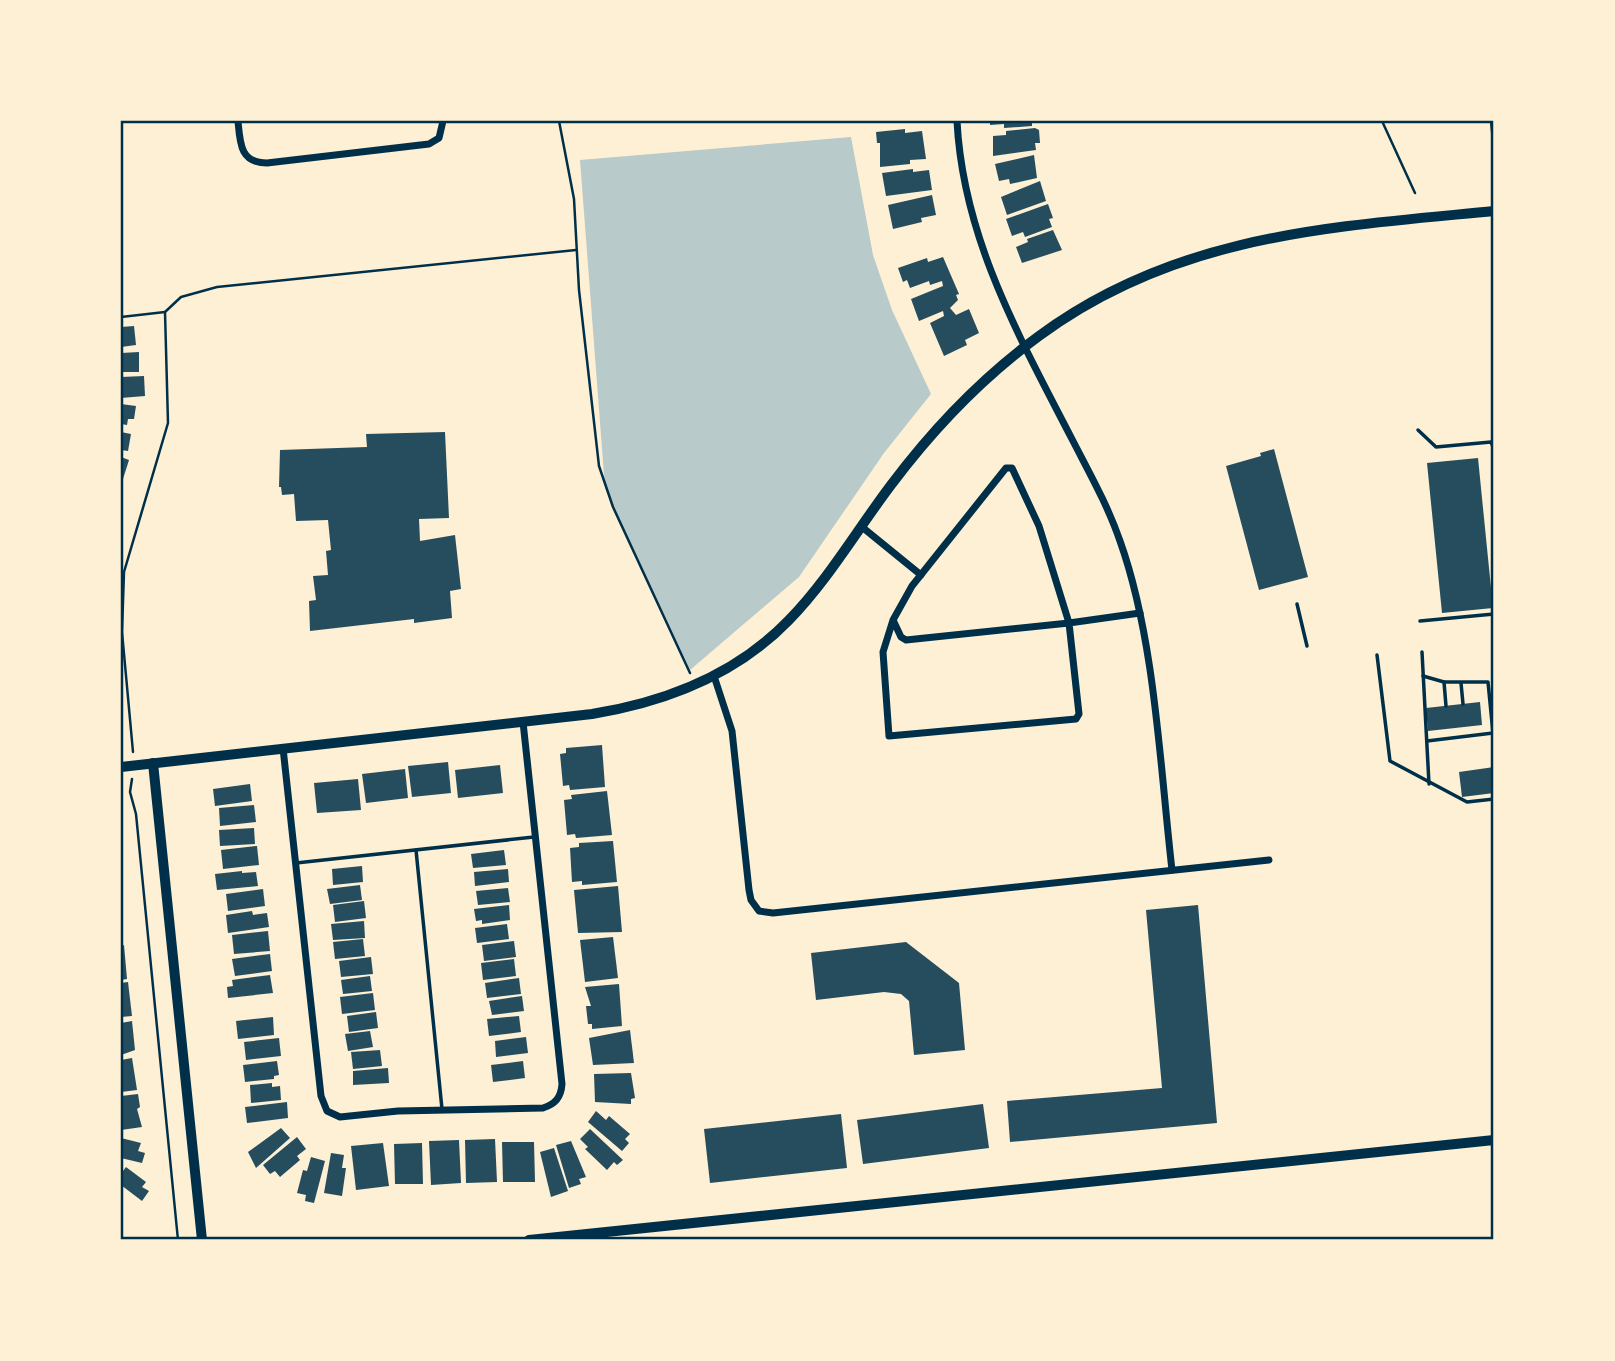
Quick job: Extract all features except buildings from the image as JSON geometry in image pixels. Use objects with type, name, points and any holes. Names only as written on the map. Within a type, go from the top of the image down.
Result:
[{"type":"main road","points":[[529,1240],[1494,1140]]},
{"type":"street","points":[[238,121],[243,153],[249,160],[267,163],[423,146],[439,138],[443,121]]},
{"type":"street","points":[[957,121],[962,169],[977,234],[998,292],[1112,518],[1130,569],[1140,613],[1172,870]]},
{"type":"street","points":[[121,766],[619,710],[658,700],[695,686],[714,676],[789,620],[929,438],[988,378],[1025,347],[1069,316],[1126,286],[1189,259],[1240,243],[1302,231],[1494,211]]},
{"type":"street","points":[[1006,468],[1012,468],[1039,526],[1069,623],[1079,714],[1076,719],[889,736],[883,652],[893,620],[921,575],[1006,468]]},
{"type":"street","points":[[862,527],[921,575]]},
{"type":"street","points":[[893,620],[901,637],[906,640],[1140,613]]},
{"type":"street","points":[[714,676],[730,720],[749,890],[751,900],[759,911],[773,913],[1269,860]]},
{"type":"street","points":[[283,748],[323,1104],[332,1115],[340,1117],[442,1110],[543,1108],[555,1103],[562,1093],[523,722]]},
{"type":"street","points":[[153,763],[202,1240]]},
{"type":"lane","points":[[1418,430],[1436,447],[1491,442],[1494,449]]},
{"type":"lane","points":[[1297,604],[1307,646]]},
{"type":"lane","points":[[1420,621],[1494,614]]},
{"type":"lane","points":[[1422,652],[1429,785]]},
{"type":"lane","points":[[1377,655],[1390,761],[1429,785],[1467,802],[1494,799]]},
{"type":"lane","points":[[1423,676],[1444,682],[1494,684]]},
{"type":"lane","points":[[1444,682],[1446,706]]},
{"type":"lane","points":[[1427,741],[1493,733],[1488,682]]},
{"type":"lane","points":[[1461,683],[1463,704]]},
{"type":"lane","points":[[1465,727],[1466,736]]},
{"type":"lane","points":[[1448,729],[1449,737]]},
{"type":"lane","points":[[296,863],[536,837]]},
{"type":"lane","points":[[416,850],[442,1110]]},
{"type":"path","points":[[559,121],[574,199],[576,250],[602,477],[695,686]]},
{"type":"path","points":[[1382,121],[1415,193]]},
{"type":"path","points":[[1491,121],[1494,152]]},
{"type":"path","points":[[121,317],[165,312],[181,297],[218,287],[576,250]]},
{"type":"path","points":[[134,747],[122,632],[124,572],[168,423],[165,312]]},
{"type":"path","points":[[131,789],[178,1240]]},
{"type":"shaded area","points":[[851,137],[873,255],[892,310],[931,394],[884,453],[799,577],[690,670],[605,488],[580,160]]}]
